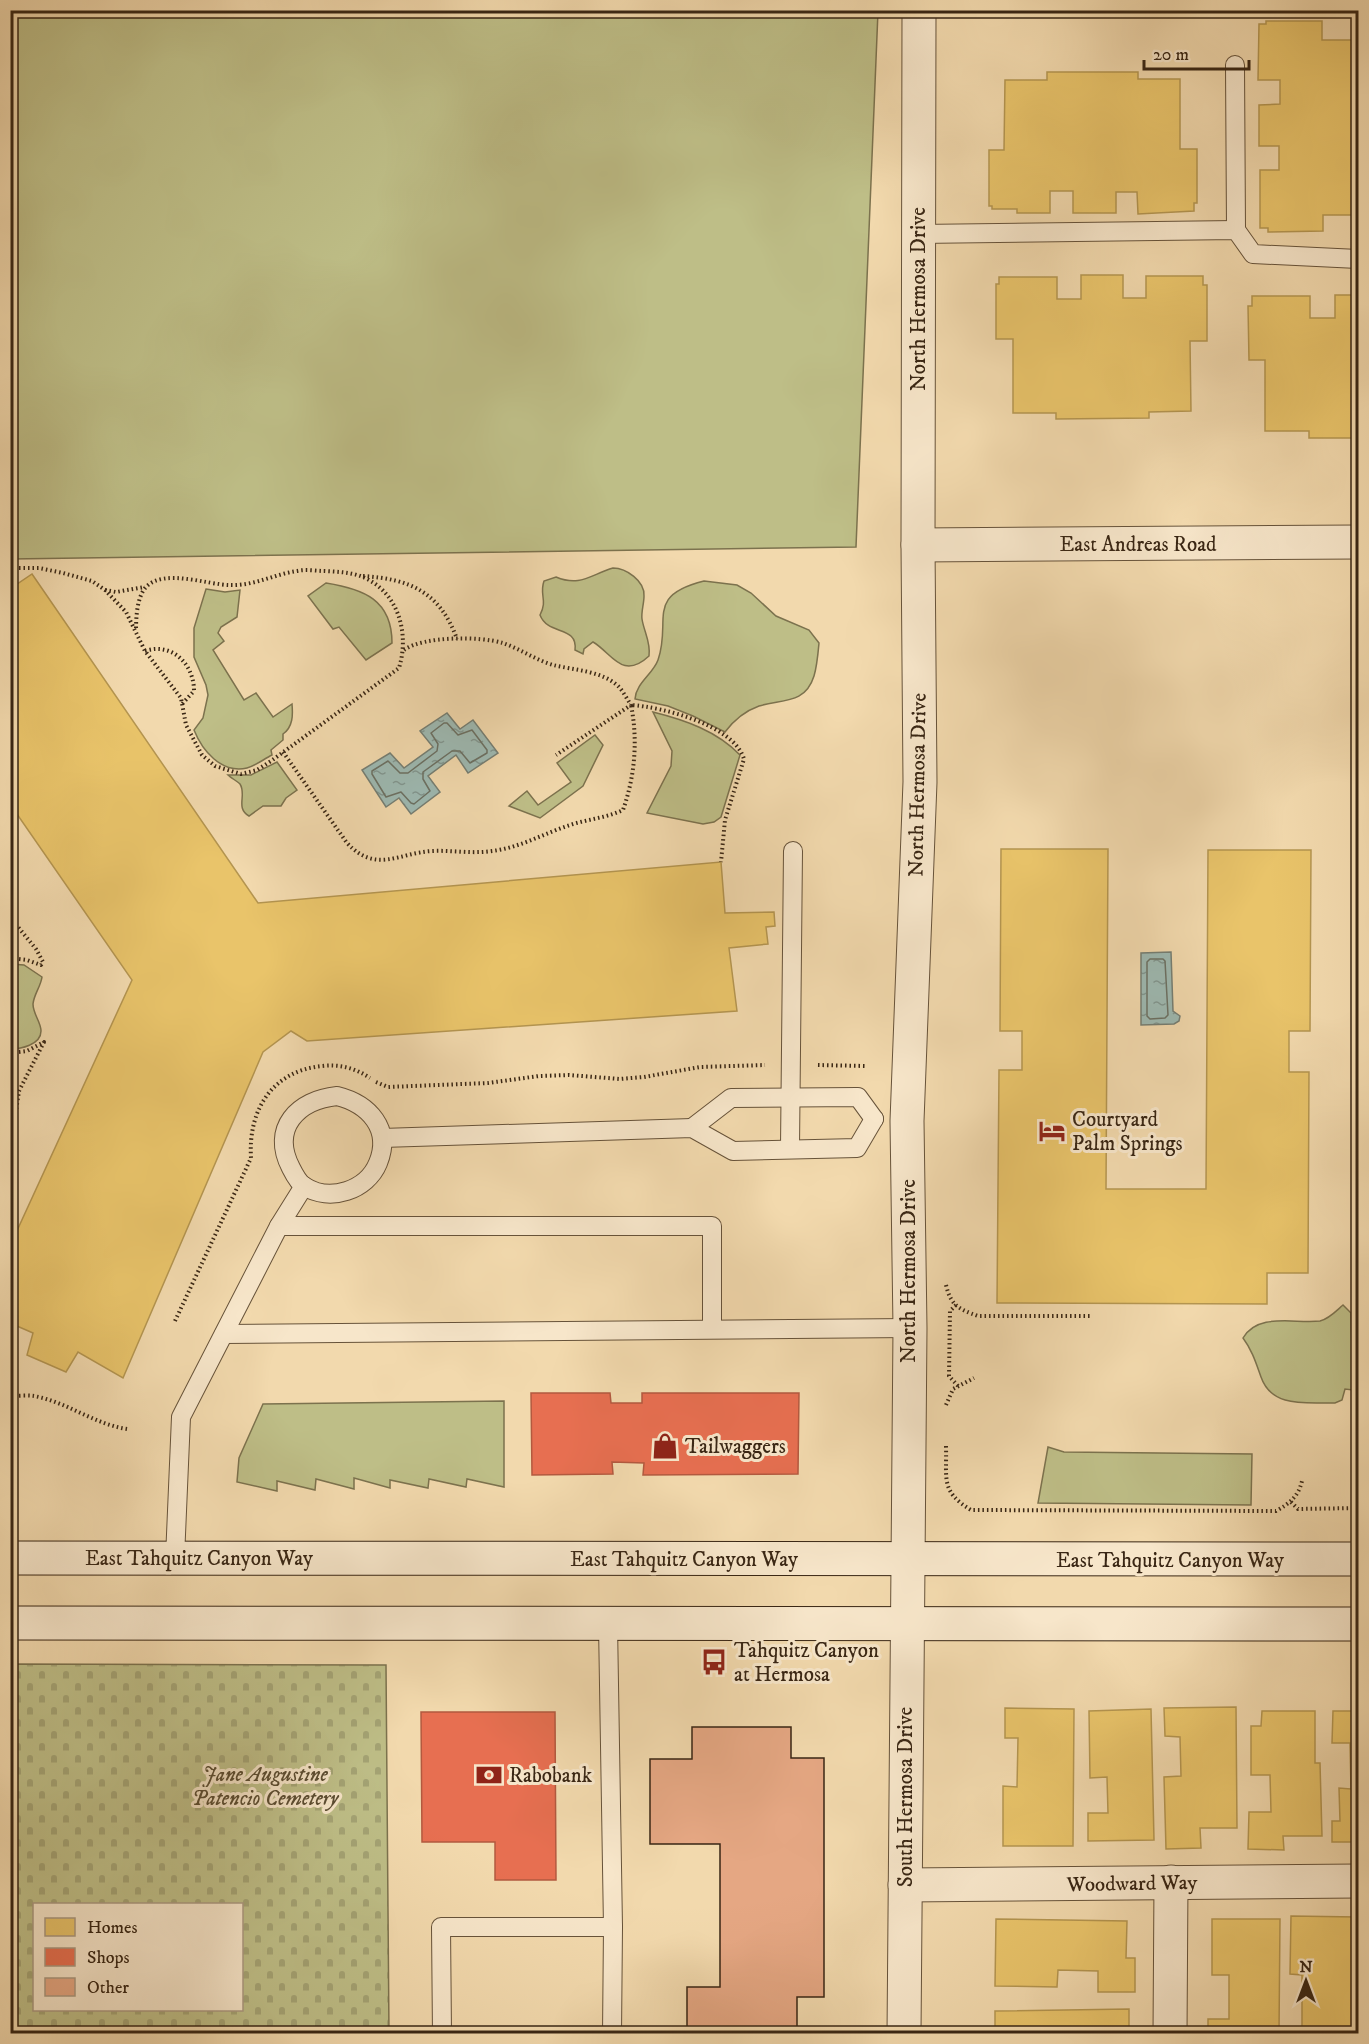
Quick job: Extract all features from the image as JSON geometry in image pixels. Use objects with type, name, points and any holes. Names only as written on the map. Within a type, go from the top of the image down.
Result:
[{"type":"street","name":"North Hermosa Drive","points":[[907,1560],[910,1328],[907,1121],[920,782],[919,10]]},
{"type":"street","name":"East Andreas Road","points":[[918,545],[1359,542]]},
{"type":"street","name":"East Tahquitz Canyon Way","points":[[10,1558],[1359,1559]]},
{"type":"street","name":"South Hermosa Drive","points":[[904,2034],[907,1560]]},
{"type":"street","points":[[10,1623],[1359,1624]]},
{"type":"street","name":"Woodward Way","points":[[905,1885],[1359,1881]]},
{"type":"street","points":[[1170,2034],[1171,1882]]},
{"type":"lane","points":[[1235,65],[1236,230],[1253,254],[1359,259]]},
{"type":"lane","points":[[918,234],[1236,230]]},
{"type":"lane","points":[[790,1149],[793,851]]},
{"type":"lane","points":[[337,1096],[353,1100],[367,1109],[377,1122],[382,1138],[381,1155],[375,1171],[351,1190],[335,1194],[304,1186],[286,1160],[284,1144],[286,1128],[294,1114],[306,1104],[321,1097],[337,1096]]},
{"type":"lane","points":[[692,1128],[731,1098],[858,1097],[874,1119]]},
{"type":"lane","points":[[874,1119],[907,1121]]},
{"type":"lane","points":[[382,1138],[692,1128],[733,1151],[856,1148],[874,1119]]},
{"type":"lane","points":[[175,1558],[181,1416],[279,1226],[304,1186]]},
{"type":"lane","points":[[279,1226],[712,1226],[712,1329]]},
{"type":"lane","points":[[224,1334],[910,1328]]},
{"type":"lane","points":[[608,1624],[613,1927],[612,2034]]},
{"type":"lane","points":[[442,2034],[441,1927],[613,1927]]},
{"type":"path","points":[[10,568],[39,568],[63,573],[92,581],[105,590],[126,612],[145,651],[181,698],[186,725],[202,755],[214,766],[241,774],[257,770],[399,668],[404,651],[399,615],[392,603],[382,590],[368,579],[350,573],[299,570],[241,585],[209,584],[191,579],[168,578],[156,580],[146,587],[116,592],[105,590]]},
{"type":"path","points":[[356,575],[383,577],[425,592],[442,607],[457,639]]},
{"type":"path","points":[[136,630],[137,614],[146,587]]},
{"type":"path","points":[[283,752],[347,843],[357,854],[371,860],[382,861],[429,851],[476,853],[495,851],[623,810],[631,788],[635,724],[631,705],[618,686],[603,677],[549,663],[499,642],[457,639],[421,642],[404,651]]},
{"type":"path","points":[[145,651],[162,648],[173,651],[189,669],[194,680],[194,691],[182,704]]},
{"type":"path","points":[[556,755],[631,705],[649,706],[669,711],[697,722],[736,744],[742,751],[744,759],[725,820],[721,862]]},
{"type":"path","points":[[10,917],[36,949],[43,962],[41,965],[10,958]]},
{"type":"path","points":[[10,1053],[27,1051],[44,1042],[19,1091],[14,1124],[10,1133]]},
{"type":"path","points":[[946,1284],[949,1299],[962,1310],[978,1316],[1091,1316]]},
{"type":"path","points":[[956,1305],[950,1311],[949,1376],[958,1386]]},
{"type":"path","points":[[946,1415],[946,1404],[953,1389],[974,1378]]},
{"type":"path","points":[[10,1396],[32,1396],[46,1399],[106,1425],[127,1429]]},
{"type":"path","points":[[946,1436],[947,1488],[958,1502],[971,1510],[1276,1511],[1291,1502],[1299,1492],[1302,1482]]},
{"type":"path","points":[[1291,1502],[1298,1509],[1359,1508]]},
{"type":"green space","points":[[10,11],[878,11],[856,547],[11,559]]},
{"type":"green space","points":[[613,568],[634,576],[643,590],[642,619],[649,656],[632,666],[618,662],[593,642],[584,649],[583,654],[575,650],[572,637],[549,626],[540,615],[543,605],[544,581],[556,577],[572,581],[585,579]]},
{"type":"green space","points":[[704,581],[737,585],[751,593],[776,616],[809,630],[819,643],[814,676],[805,692],[791,699],[749,710],[725,732],[668,706],[635,699],[638,688],[658,660],[662,646],[664,611],[667,602],[673,594],[685,587]]},
{"type":"green space","points":[[326,583],[364,593],[373,599],[387,616],[392,643],[366,660],[339,627],[333,629],[308,596]]},
{"type":"green space","points":[[206,589],[225,592],[240,590],[237,617],[221,627],[218,633],[224,641],[213,650],[244,700],[256,693],[273,717],[292,704],[292,720],[289,728],[283,734],[283,740],[271,750],[272,755],[247,768],[229,767],[214,759],[202,745],[194,730],[203,718],[208,695],[194,657],[194,628]]},
{"type":"green space","points":[[653,712],[711,733],[740,755],[721,817],[714,822],[703,824],[647,813],[671,766],[672,751]]},
{"type":"green space","points":[[595,735],[603,745],[583,786],[540,818],[509,806],[527,791],[538,805],[571,782],[557,763]]},
{"type":"green space","points":[[277,762],[297,790],[286,798],[281,806],[263,806],[249,816],[243,809],[240,784],[228,775],[251,775]]},
{"type":"green space","points":[[11,964],[24,965],[42,977],[33,1004],[41,1028],[40,1036],[34,1043],[11,1049]]},
{"type":"green space","points":[[1343,1305],[1351,1313],[1353,1390],[1345,1389],[1342,1400],[1335,1403],[1292,1402],[1273,1394],[1266,1387],[1243,1338],[1250,1330],[1267,1322],[1320,1321]]},
{"type":"green space","points":[[504,1401],[504,1487],[467,1479],[466,1487],[429,1479],[428,1488],[390,1480],[390,1488],[354,1478],[354,1489],[316,1479],[315,1490],[277,1481],[277,1491],[237,1482],[239,1458],[263,1404]]},
{"type":"green space","points":[[1048,1447],[1064,1452],[1252,1454],[1251,1505],[1038,1503]]},
{"type":"green space","name":"Jane Augustine Patencio Cemetery","points":[[11,1664],[386,1665],[389,2033],[11,2033]]},
{"type":"water","points":[[447,713],[460,729],[473,720],[498,753],[468,773],[456,755],[428,776],[440,792],[411,814],[399,798],[386,807],[362,770],[390,753],[404,768],[433,747],[420,731]]},
{"type":"water","points":[[1171,952],[1173,1011],[1180,1016],[1179,1021],[1174,1024],[1141,1025],[1141,953]]},
{"type":"building: Homes","points":[[1266,21],[1322,21],[1322,40],[1355,40],[1355,34],[1358,34],[1358,215],[1323,215],[1323,231],[1268,232],[1268,228],[1260,228],[1260,170],[1279,170],[1279,146],[1259,146],[1259,105],[1280,104],[1280,80],[1258,80],[1259,24],[1266,24]]},
{"type":"building: Homes","points":[[1047,72],[1138,72],[1138,79],[1180,79],[1180,149],[1197,149],[1197,203],[1194,203],[1194,211],[1138,214],[1137,192],[1116,192],[1116,213],[1073,213],[1073,191],[1050,191],[1050,213],[1017,213],[1017,209],[992,209],[992,206],[989,206],[989,150],[1004,150],[1005,80],[1047,80]]},
{"type":"building: Homes","points":[[1081,275],[1123,275],[1123,298],[1146,298],[1146,276],[1203,276],[1203,285],[1207,285],[1207,341],[1190,341],[1191,411],[1149,412],[1149,418],[1056,419],[1056,413],[1013,413],[1013,339],[996,339],[996,284],[999,284],[999,277],[1057,277],[1057,299],[1081,299]]},
{"type":"building: Homes","points":[[1335,295],[1358,295],[1358,438],[1309,438],[1309,431],[1265,431],[1265,360],[1249,360],[1248,306],[1252,306],[1252,296],[1310,296],[1310,318],[1335,318]]},
{"type":"building: Homes","points":[[32,574],[258,903],[721,862],[725,913],[774,912],[775,926],[766,927],[768,944],[729,948],[737,1011],[307,1041],[291,1031],[263,1052],[123,1378],[78,1352],[66,1372],[27,1355],[33,1333],[10,1323],[10,1246],[132,980],[10,804],[10,589]]},
{"type":"building: Homes","name":"Courtyard Palm Springs","points":[[1001,849],[1108,849],[1106,1189],[1206,1189],[1208,850],[1311,850],[1310,1031],[1289,1031],[1289,1072],[1309,1072],[1308,1273],[1267,1273],[1267,1304],[997,1303],[999,1070],[1022,1070],[1022,1031],[1000,1031]]},
{"type":"building: Homes","points":[[1236,1707],[1237,1828],[1200,1828],[1201,1848],[1166,1849],[1164,1777],[1181,1776],[1180,1737],[1165,1736],[1164,1708]]},
{"type":"building: Homes","points":[[1005,1708],[1074,1709],[1073,1846],[1003,1846],[1003,1786],[1017,1787],[1018,1738],[1005,1738]]},
{"type":"building: Homes","points":[[1151,1709],[1154,1840],[1088,1841],[1088,1813],[1108,1813],[1107,1777],[1090,1778],[1089,1711]]},
{"type":"building: Homes","points":[[1262,1711],[1315,1711],[1315,1763],[1320,1763],[1322,1836],[1283,1836],[1284,1850],[1248,1849],[1249,1812],[1271,1812],[1270,1775],[1251,1775],[1251,1726],[1261,1726]]},
{"type":"building: Homes","points":[[1333,1711],[1358,1711],[1358,1842],[1332,1842],[1332,1821],[1340,1821],[1339,1788],[1351,1789],[1350,1743],[1332,1743]]},
{"type":"building: Homes","points":[[1291,1916],[1357,1917],[1355,2034],[1291,2034],[1291,2029],[1302,2029],[1302,1975],[1290,1974]]},
{"type":"building: Homes","points":[[996,1919],[1127,1921],[1126,1958],[1135,1958],[1135,1992],[1098,1992],[1098,1971],[1058,1970],[1057,1987],[995,1986]]},
{"type":"building: Homes","points":[[1212,1919],[1280,1919],[1279,2034],[1208,2034],[1208,2019],[1229,2019],[1229,1975],[1212,1975]]},
{"type":"building: Homes","points":[[1129,2009],[1129,2034],[995,2034],[995,2011]]},
{"type":"building: Shops","name":"Tailwaggers","points":[[531,1393],[610,1393],[611,1403],[642,1403],[642,1393],[799,1393],[798,1474],[643,1475],[644,1463],[612,1462],[613,1474],[532,1475]]},
{"type":"building: Shops","name":"Rabobank","points":[[421,1712],[555,1712],[556,1880],[495,1880],[495,1842],[422,1842]]},
{"type":"building: Other","points":[[692,1727],[791,1727],[791,1758],[824,1758],[824,1997],[797,1997],[797,2034],[687,2034],[687,1987],[720,1987],[720,1844],[650,1844],[650,1759],[692,1759]]},
{"type":"place","name":"Courtyard Palm Springs","points":[[1052,1131]]},
{"type":"place","name":"Tailwaggers","points":[[665,1446]]},
{"type":"place","name":"Tahquitz Canyon at Hermosa","points":[[714,1662]]},
{"type":"place","name":"Rabobank","points":[[489,1775]]}]
